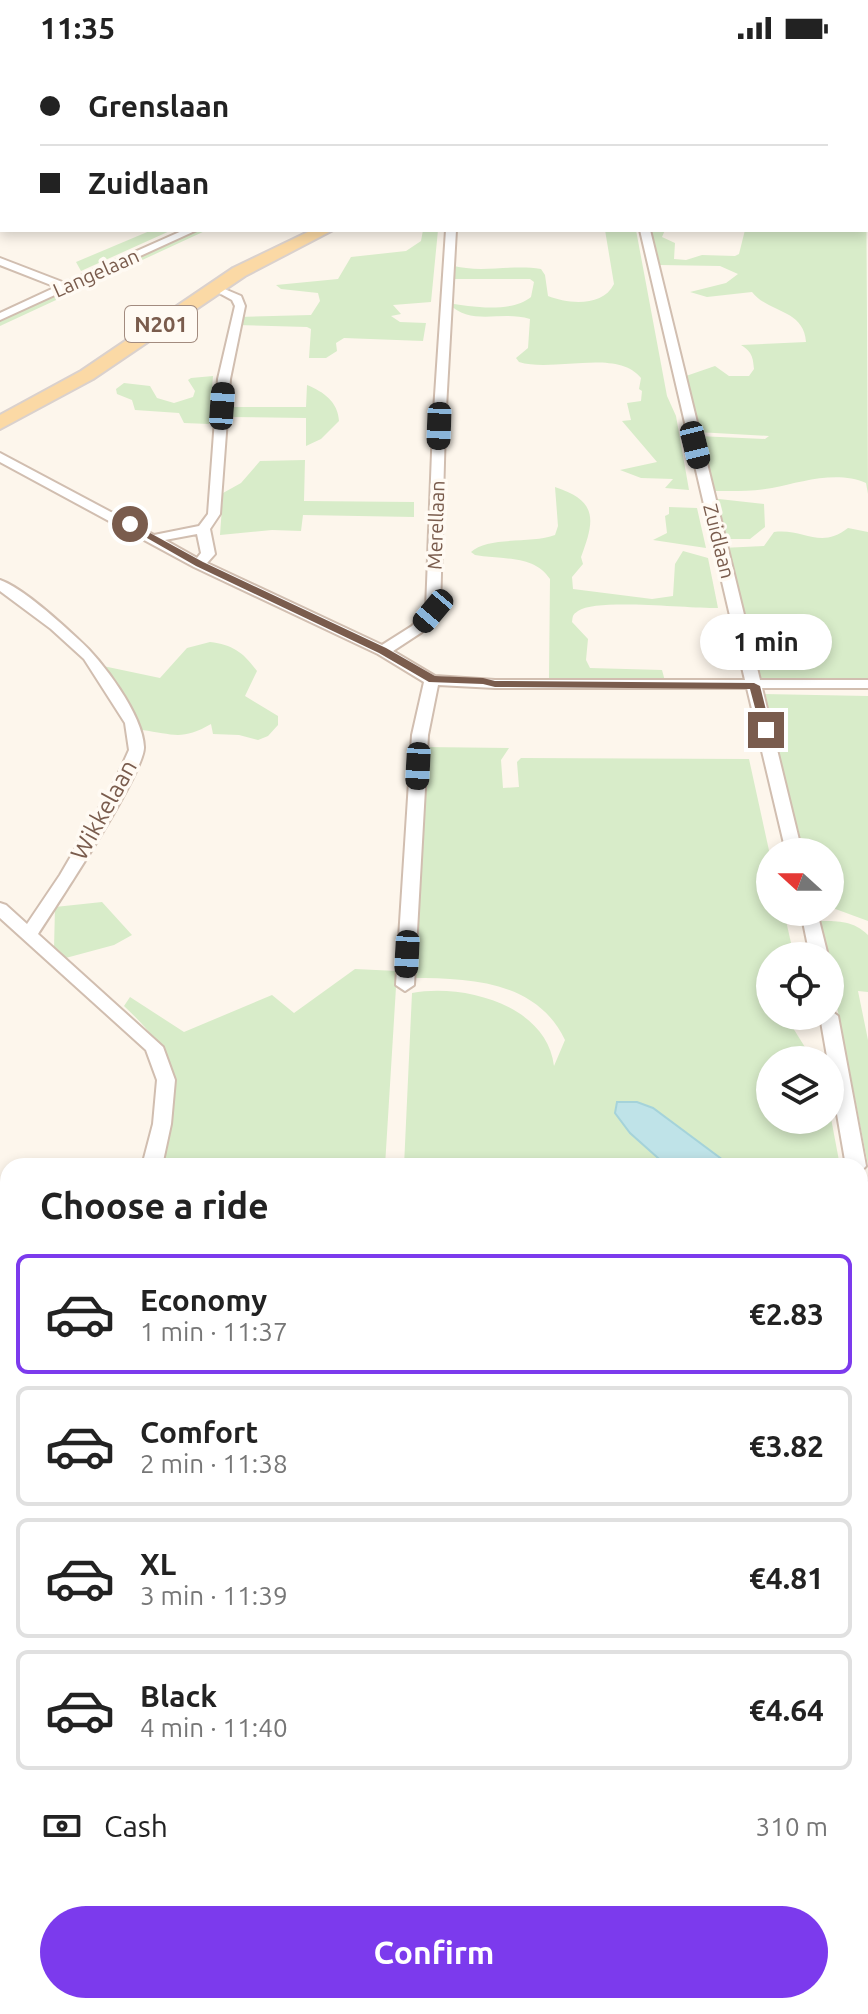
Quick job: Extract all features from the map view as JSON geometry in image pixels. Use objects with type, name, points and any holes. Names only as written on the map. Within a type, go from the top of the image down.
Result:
[{"type":"main road","name":"N201","points":[[0,423],[87,375],[252,265],[321,232]]},
{"type":"street","name":"Langelaan","points":[[0,317],[188,232]]},
{"type":"street","name":"Merellaan","points":[[383,651],[417,629],[433,611],[439,426],[451,232]]},
{"type":"street","name":"Zuidlaan","points":[[645,232],[791,838]]},
{"type":"street","points":[[0,261],[65,287]]},
{"type":"street","points":[[156,538],[203,529],[214,514],[224,379],[240,306],[237,298],[215,288]]},
{"type":"street","points":[[0,457],[156,538],[199,564],[383,651],[432,680],[495,684],[868,684]]},
{"type":"street","points":[[199,564],[208,554],[203,529]]},
{"type":"street","name":"Wikkelaan","points":[[0,584],[56,626],[89,656],[132,723],[137,750],[124,779],[67,877],[29,934]]},
{"type":"street","points":[[405,985],[420,735],[432,680]]},
{"type":"street","points":[[0,909],[154,1047],[166,1080],[162,1124],[154,1158]]},
{"type":"street","points":[[832,1030],[855,1158]]},
{"type":"green space","points":[[147,232],[168,232],[81,271],[76,262]]},
{"type":"green space","points":[[192,232],[203,232],[0,326],[0,320]]},
{"type":"green space","points":[[423,232],[438,232],[431,302],[393,305],[401,314],[391,316],[400,322],[426,323],[423,341],[344,338],[336,343],[337,351],[326,358],[309,358],[311,329],[307,327],[237,325],[238,317],[311,315],[320,301],[318,293],[281,289],[276,285],[338,279],[351,257],[406,251],[421,241]]},
{"type":"green space","points":[[605,232],[636,232],[667,396],[676,416],[689,490],[665,488],[673,479],[641,478],[620,470],[657,462],[622,421],[631,420],[627,403],[641,401],[641,378],[630,369],[617,364],[533,365],[519,362],[516,358],[528,348],[530,319],[476,316],[457,310],[448,303],[491,308],[513,305],[531,297],[534,282],[530,279],[449,279],[451,265],[473,269],[541,269],[548,296],[565,301],[594,300],[602,297],[614,284]]},
{"type":"green space","points":[[652,232],[664,232],[662,237],[675,243],[674,259],[739,254],[744,232],[866,232],[868,494],[866,483],[843,477],[819,478],[756,490],[708,491],[698,436],[765,439],[769,436],[697,432],[686,376],[715,366],[729,376],[749,376],[754,369],[752,358],[741,345],[806,342],[804,331],[792,317],[752,292],[707,297],[690,292],[726,283],[738,274],[720,266],[660,265]]},
{"type":"green space","points":[[213,376],[209,424],[184,423],[179,413],[135,410],[132,400],[117,394],[116,389],[124,383],[150,386],[157,398],[174,403],[193,397],[195,391],[188,380]]},
{"type":"green space","points":[[307,385],[329,398],[336,408],[339,421],[321,439],[306,446],[306,418],[229,417],[230,407],[306,407]]},
{"type":"green space","points":[[305,460],[304,501],[414,502],[414,517],[303,515],[301,531],[272,530],[220,535],[223,493],[241,483],[260,461]]},
{"type":"green space","points":[[555,487],[579,499],[589,513],[589,532],[581,557],[583,564],[572,577],[573,589],[652,599],[673,596],[675,564],[683,551],[708,558],[718,608],[604,605],[589,607],[573,616],[572,622],[588,639],[586,660],[590,668],[662,670],[665,681],[549,678],[550,579],[535,565],[471,552],[488,544],[555,535],[558,526]]},
{"type":"green space","points":[[710,498],[764,504],[765,527],[750,539],[719,539]]},
{"type":"green space","points":[[669,507],[697,508],[706,548],[653,540],[667,533],[665,516],[669,514]]},
{"type":"green space","points":[[848,528],[868,532],[868,681],[760,679],[736,581],[722,548],[764,546],[774,532],[820,538]]},
{"type":"green space","points":[[210,642],[231,647],[252,664],[257,671],[245,696],[278,716],[278,725],[268,736],[258,740],[239,735],[213,734],[211,724],[185,734],[142,730],[117,696],[103,666],[160,678],[187,648]]},
{"type":"green space","points":[[763,694],[868,696],[868,921],[844,912],[844,838],[798,838]]},
{"type":"green space","points":[[425,747],[509,748],[501,760],[503,788],[519,787],[517,762],[521,758],[749,759],[766,838],[756,838],[756,926],[787,926],[791,942],[756,942],[756,1030],[794,1030],[804,1046],[756,1046],[756,1134],[834,1134],[838,1158],[720,1158],[653,1108],[637,1102],[617,1102],[661,1158],[404,1158],[412,993],[455,992],[500,1003],[536,1027],[548,1045],[554,1066],[565,1040],[553,1020],[520,994],[457,979],[413,978]]},
{"type":"green space","points":[[102,902],[132,935],[114,945],[62,959],[54,949],[55,907]]},
{"type":"green space","points":[[844,923],[852,924],[868,935],[868,992],[858,991],[868,1040],[867,1158],[842,1030],[844,1030],[844,942],[825,942],[822,926],[844,926]]},
{"type":"green space","points":[[355,969],[397,971],[385,1158],[163,1158],[171,1115],[172,1078],[159,1045],[124,1006],[130,997],[184,1032],[272,995],[294,1013]]},
{"type":"water","points":[[617,1102],[637,1102],[653,1108],[720,1158],[658,1158],[630,1133],[615,1113]]},
{"type":"route","points":[[130,524],[199,564],[383,651],[432,680],[495,684],[754,686],[766,730]]}]
